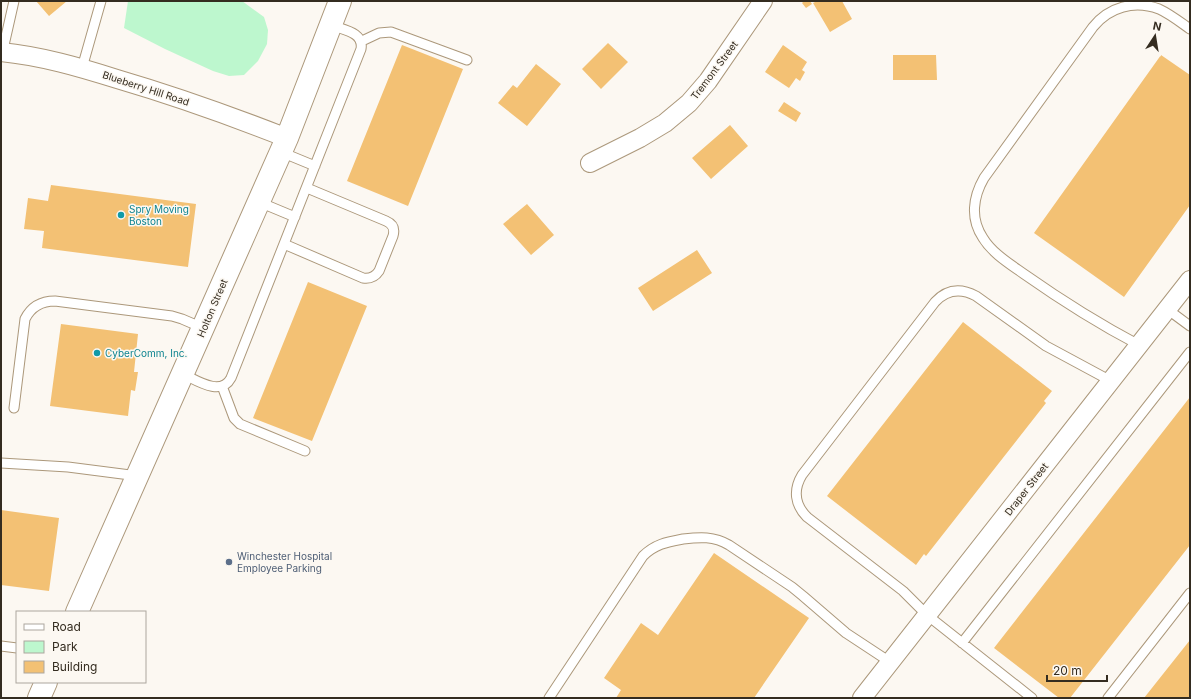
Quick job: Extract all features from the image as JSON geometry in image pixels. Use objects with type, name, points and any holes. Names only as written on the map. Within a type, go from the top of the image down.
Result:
[{"type":"street","name":"Holton Street","points":[[77,611],[284,145],[340,1]]},
{"type":"street","name":"Tremont Street","points":[[590,163],[640,138],[665,123],[689,103],[708,81],[763,1]]},
{"type":"street","name":"Blueberry Hill Road","points":[[2,55],[58,62],[136,84],[221,112],[284,145]]},
{"type":"street","name":"Draper Street","points":[[862,698],[1190,280]]},
{"type":"street","points":[[38,698],[46,683]]},
{"type":"lane","points":[[2,55],[14,1]]},
{"type":"lane","points":[[82,68],[101,1]]},
{"type":"lane","points":[[1139,345],[1108,329],[1054,295],[994,252],[978,230],[975,221],[974,203],[984,178],[1092,27],[1106,14],[1122,6],[1132,4],[1145,5],[1159,9],[1190,29]]},
{"type":"lane","points":[[183,374],[214,387],[222,386],[227,383],[230,378],[361,50],[362,41],[359,37],[331,25]]},
{"type":"lane","points":[[362,41],[379,33],[392,32],[467,60]]},
{"type":"lane","points":[[284,145],[315,166]]},
{"type":"lane","points":[[284,244],[363,278],[374,277],[378,273],[382,264],[393,236],[394,231],[391,224],[386,220],[307,188]]},
{"type":"lane","points":[[259,202],[295,217]]},
{"type":"lane","points":[[1032,698],[927,615],[903,591],[803,513],[797,502],[796,491],[802,475],[935,302],[944,294],[954,290],[971,293],[1046,346],[1111,381]]},
{"type":"lane","points":[[14,408],[25,319],[31,310],[39,304],[54,301],[172,316],[203,328]]},
{"type":"lane","points":[[1167,309],[1190,326]]},
{"type":"lane","points":[[962,643],[1190,352]]},
{"type":"lane","points":[[222,386],[234,418],[240,424],[305,451]]},
{"type":"lane","points":[[1,463],[68,467],[138,476]]},
{"type":"lane","points":[[549,698],[643,556],[653,548],[665,542],[697,538],[714,538],[729,545],[792,587],[846,633],[890,662]]},
{"type":"lane","points":[[1108,698],[1190,593]]},
{"type":"lane","points":[[1,646],[16,648]]},
{"type":"green space","points":[[128,1],[242,1],[264,17],[268,30],[267,44],[258,61],[244,75],[229,76],[213,71],[124,28]]},
{"type":"building","points":[[36,1],[67,1],[49,16]]},
{"type":"building","points":[[804,1],[810,1],[812,4],[806,8],[802,3]]},
{"type":"building","points":[[817,1],[842,1],[852,19],[830,32],[813,3]]},
{"type":"building","points":[[608,43],[628,62],[601,89],[582,69]]},
{"type":"building","points":[[402,45],[463,69],[408,206],[347,181]]},
{"type":"building","points":[[783,45],[807,62],[802,70],[805,72],[800,81],[796,78],[789,88],[765,72]]},
{"type":"building","points":[[893,55],[936,55],[937,80],[893,80]]},
{"type":"building","points":[[1161,55],[1190,75],[1190,205],[1124,297],[1034,233]]},
{"type":"building","points":[[536,64],[561,84],[527,126],[498,103],[513,85],[517,88]]},
{"type":"building","points":[[784,102],[801,113],[796,122],[778,111]]},
{"type":"building","points":[[730,125],[748,146],[711,179],[692,158]]},
{"type":"building","name":"Spry Moving Boston","points":[[51,185],[196,204],[188,267],[42,248],[44,231],[24,229],[28,198],[48,201]]},
{"type":"building","points":[[527,204],[554,235],[531,255],[503,224]]},
{"type":"building","points":[[697,250],[712,273],[653,311],[638,288]]},
{"type":"building","points":[[308,282],[367,306],[312,441],[253,418]]},
{"type":"building","points":[[963,322],[1052,391],[1044,401],[1046,403],[926,556],[924,554],[916,565],[827,496]]},
{"type":"building","name":"CyberComm, Inc.","points":[[61,324],[138,334],[134,372],[138,372],[135,391],[131,390],[128,416],[50,406]]},
{"type":"building","points":[[1190,397],[1190,545],[1070,698],[1059,698],[994,648]]},
{"type":"building","points":[[1,510],[59,518],[49,591],[1,585]]},
{"type":"building","points":[[714,553],[809,618],[754,698],[616,698],[621,690],[604,678],[641,623],[658,635]]},
{"type":"building","points":[[1190,640],[1190,698],[1144,698]]},
{"type":"place","name":"Spry Moving Boston","points":[[121,215]]},
{"type":"place","name":"CyberComm, Inc.","points":[[97,353]]},
{"type":"place","name":"Winchester Hospital Employee Parking","points":[[229,562]]}]
